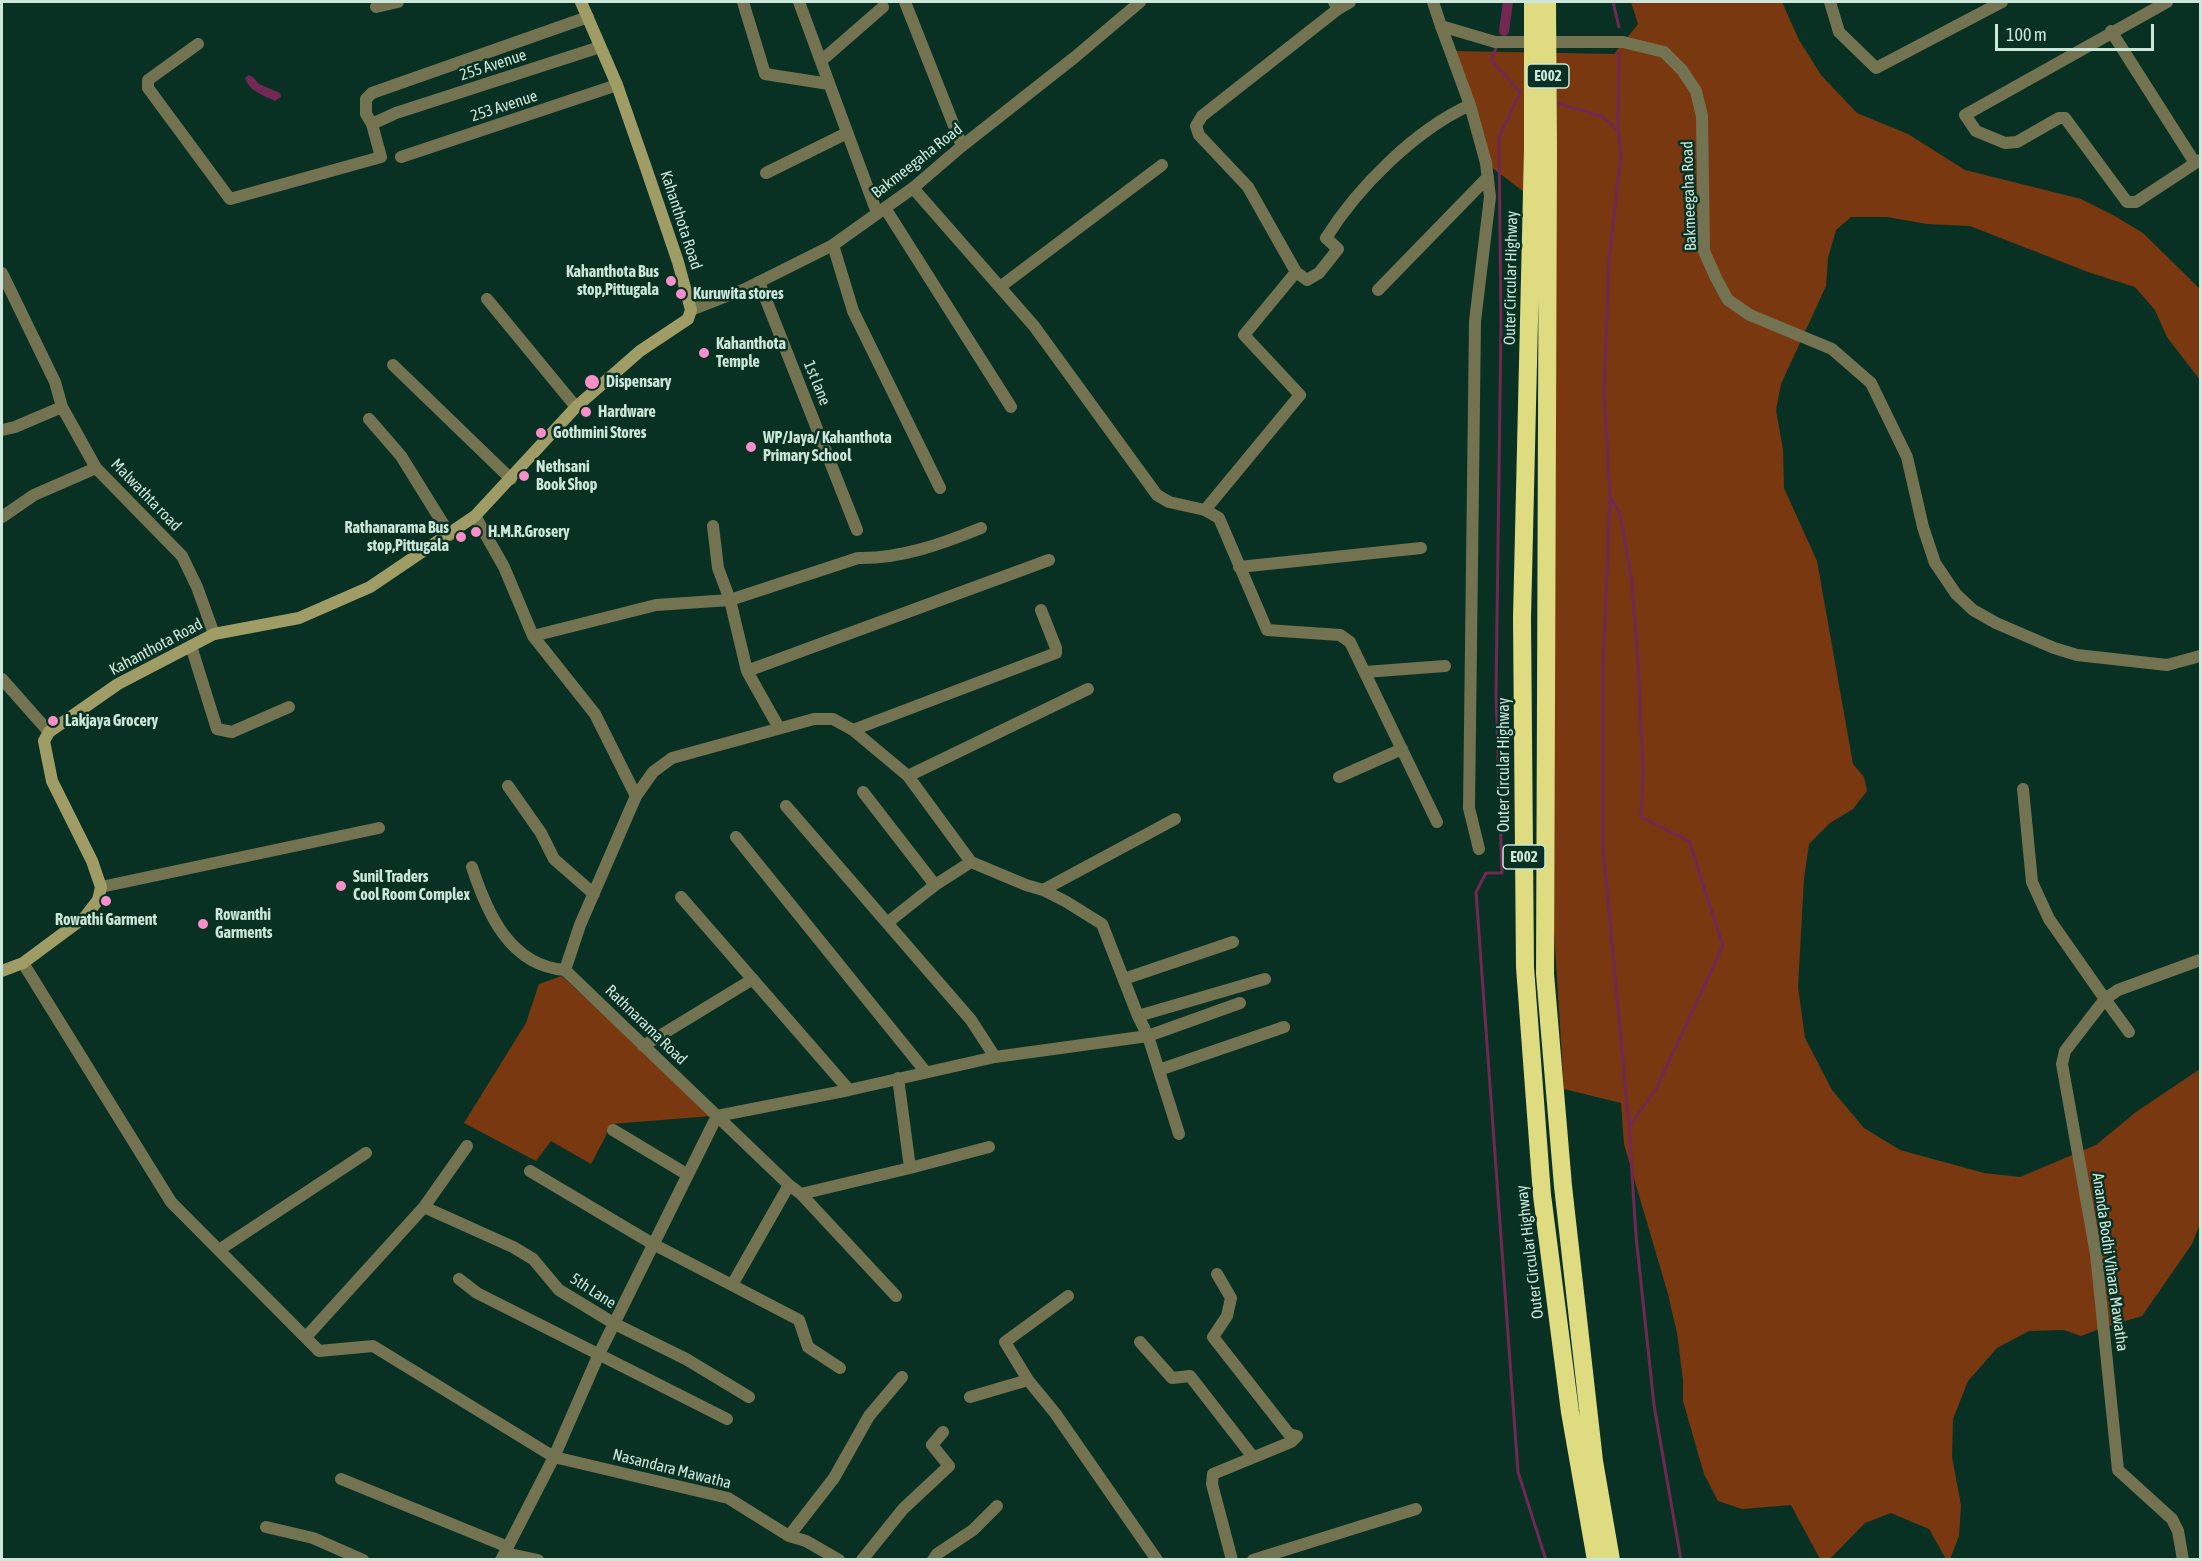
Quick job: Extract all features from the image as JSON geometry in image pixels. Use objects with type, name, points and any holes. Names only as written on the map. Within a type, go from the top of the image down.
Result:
[{"type":"highway","name":"Outer Circular Highway","points":[[1533,2],[1540,150],[1545,974],[1563,1186],[1592,1438],[1611,1560]]},
{"type":"highway","name":"Outer Circular Highway","points":[[1547,2],[1522,618],[1525,967],[1542,1195],[1570,1412],[1596,1560]]},
{"type":"highway","points":[[1586,1505],[1590,1560]]},
{"type":"main road","name":"Kahanthota Road","points":[[49,732],[118,684],[214,634],[299,618],[370,587],[475,516],[512,479],[576,407],[640,351],[688,319],[691,310],[671,241],[617,84],[581,2]]},
{"type":"main road","points":[[2,971],[23,963],[85,917],[98,900],[101,887],[93,861],[52,781],[44,741],[49,732]]},
{"type":"street","points":[[376,7],[398,2]]},
{"type":"street","points":[[743,2],[765,74],[829,84]]},
{"type":"street","points":[[799,2],[847,133],[881,210],[1011,407]]},
{"type":"street","points":[[905,2],[962,146]]},
{"type":"street","name":"Bakmeegaha Road","points":[[691,310],[759,282],[833,245],[913,188],[1140,2]]},
{"type":"street","points":[[1350,2],[1336,5],[1202,117],[1196,126],[1199,135],[1248,187],[1296,272],[1307,280],[1319,273],[1338,249],[1326,238],[1338,219],[1401,149],[1451,114],[1470,105]]},
{"type":"street","points":[[1432,2],[1470,105],[1486,163],[1490,197],[1474,321],[1469,808],[1479,849]]},
{"type":"street","points":[[1832,2],[1839,32],[1876,68],[2002,2]]},
{"type":"street","points":[[2111,31],[2198,161],[2136,202],[2127,202],[2065,118],[2059,118],[2017,142],[2005,143],[1976,130],[1965,115],[2111,31],[2167,2]]},
{"type":"street","points":[[821,61],[883,7]]},
{"type":"street","points":[[198,44],[148,80],[148,88],[230,199],[381,158],[372,124],[366,114],[366,99],[372,93],[588,17]]},
{"type":"street","name":"Bakmeegaha Road","points":[[1442,26],[1495,42],[1623,42],[1664,52],[1682,70],[1696,91],[1702,116],[1704,251],[1716,278],[1728,300],[1750,315],[1832,349],[1871,383],[1907,457],[1923,527],[1935,563],[1956,594],[1973,610],[1996,623],[2054,648],[2077,655],[2167,665],[2200,656]]},
{"type":"street","name":"255 Avenue","points":[[372,124],[396,113],[600,47]]},
{"type":"street","name":"253 Avenue","points":[[401,157],[617,84]]},
{"type":"street","points":[[766,173],[847,133]]},
{"type":"street","points":[[1000,287],[1162,165]]},
{"type":"street","points":[[1378,290],[1488,177]]},
{"type":"street","points":[[913,188],[1035,326],[1157,495],[1169,502],[1205,510],[1219,518],[1267,630],[1340,635],[1350,642],[1437,822]]},
{"type":"street","points":[[833,245],[853,311],[940,488]]},
{"type":"street","points":[[1205,510],[1300,395],[1244,335],[1296,272]]},
{"type":"street","name":"Malwathta road","points":[[2,273],[54,382],[62,407],[96,468],[182,556],[197,587],[214,634]]},
{"type":"street","name":"1st lane","points":[[759,282],[857,530]]},
{"type":"street","points":[[487,299],[576,407]]},
{"type":"street","points":[[393,365],[512,479]]},
{"type":"street","points":[[2,430],[15,427],[62,407]]},
{"type":"street","points":[[369,419],[401,456],[450,535]]},
{"type":"street","points":[[2,518],[34,495],[96,468]]},
{"type":"street","points":[[475,516],[504,567],[533,636],[595,714],[636,796]]},
{"type":"street","points":[[712,526],[718,568],[730,600],[747,671],[779,728]]},
{"type":"street","points":[[533,636],[656,605],[730,600],[858,558],[878,558],[942,544],[981,528]]},
{"type":"street","points":[[1239,567],[1421,548]]},
{"type":"street","points":[[747,671],[1049,560]]},
{"type":"street","points":[[853,730],[1056,653],[1041,609]]},
{"type":"street","points":[[191,646],[217,729],[232,732],[289,707]]},
{"type":"street","points":[[1365,672],[1445,666]]},
{"type":"street","points":[[2,679],[49,732]]},
{"type":"street","points":[[908,776],[1088,689]]},
{"type":"street","points":[[472,867],[483,900],[501,932],[529,960],[550,969],[566,970],[580,925],[636,796],[653,772],[672,758],[814,719],[833,719],[853,730],[908,776],[971,862],[1043,890],[1102,924],[1148,1036],[1179,1134]]},
{"type":"street","points":[[1339,777],[1402,749]]},
{"type":"street","points":[[508,786],[541,833],[554,859],[594,894]]},
{"type":"street","points":[[2024,789],[2032,882],[2049,919],[2129,1032]]},
{"type":"street","points":[[863,792],[934,885]]},
{"type":"street","points":[[786,806],[971,1020],[995,1057]]},
{"type":"street","points":[[1043,890],[1175,819]]},
{"type":"street","points":[[101,887],[379,828]]},
{"type":"street","points":[[736,837],[926,1071]]},
{"type":"street","points":[[887,923],[934,885],[971,862]]},
{"type":"street","points":[[681,897],[849,1090]]},
{"type":"street","points":[[1124,979],[1233,942]]},
{"type":"street","points":[[2106,999],[2118,990],[2200,960]]},
{"type":"street","points":[[23,963],[171,1202],[306,1337],[424,1207],[467,1146]]},
{"type":"street","name":"Rathnarama Road","points":[[566,970],[643,1046],[801,1194],[896,1296]]},
{"type":"street","points":[[643,1046],[753,979]]},
{"type":"street","points":[[1138,1016],[1265,979]]},
{"type":"street","name":"Ananda Bodhi Vihara Mawatha","points":[[2106,999],[2064,1051],[2062,1064],[2096,1254],[2118,1470],[2172,1519],[2178,1531],[2183,1560]]},
{"type":"street","points":[[504,1553],[554,1457],[599,1354],[717,1116],[849,1090],[995,1057],[1148,1036],[1240,1003]]},
{"type":"street","points":[[1159,1070],[1284,1027]]},
{"type":"street","points":[[898,1078],[910,1168]]},
{"type":"street","points":[[613,1130],[688,1175]]},
{"type":"street","points":[[801,1194],[989,1147]]},
{"type":"street","points":[[219,1250],[366,1153]]},
{"type":"street","points":[[530,1171],[653,1244],[799,1320],[808,1347],[840,1368]]},
{"type":"street","points":[[732,1285],[789,1185]]},
{"type":"street","name":"5th Lane","points":[[424,1207],[513,1247],[533,1259],[559,1290],[615,1324],[686,1359],[749,1397]]},
{"type":"street","points":[[1217,1274],[1231,1298],[1227,1316],[1213,1337],[1289,1434],[1297,1436],[1291,1442],[1213,1474],[1212,1484],[1232,1560]]},
{"type":"street","points":[[459,1279],[477,1293],[727,1419]]},
{"type":"street","points":[[1068,1296],[1005,1341],[1028,1380],[1055,1413],[1157,1560]]},
{"type":"street","name":"Nasandara Mawatha","points":[[306,1337],[319,1351],[373,1346],[554,1457],[728,1498],[789,1536],[806,1540],[839,1560]]},
{"type":"street","points":[[1140,1342],[1172,1378],[1190,1376],[1253,1457]]},
{"type":"street","points":[[789,1536],[834,1478],[869,1416],[902,1377]]},
{"type":"street","points":[[970,1397],[1028,1380]]},
{"type":"street","points":[[862,1560],[903,1509],[949,1466],[932,1445],[943,1432]]},
{"type":"street","points":[[341,1479],[504,1553],[538,1560]]},
{"type":"street","points":[[933,1560],[973,1530],[997,1506]]},
{"type":"street","points":[[1253,1560],[1416,1509]]},
{"type":"street","points":[[266,1527],[313,1538],[363,1560]]},
{"type":"shaded area","points":[[1631,2],[1782,2],[1799,40],[1821,75],[1857,113],[1908,134],[1965,170],[2081,199],[2113,215],[2143,233],[2200,289],[2200,380],[2167,337],[2155,310],[2135,287],[2088,272],[1970,226],[1927,224],[1887,217],[1851,217],[1836,230],[1828,258],[1826,286],[1781,384],[1776,410],[1783,450],[1784,488],[1817,561],[1853,764],[1864,777],[1867,791],[1853,809],[1830,823],[1809,844],[1804,878],[1798,987],[1805,1038],[1832,1090],[1864,1128],[1900,1150],[1984,1173],[2020,1177],[2096,1145],[2136,1112],[2200,1069],[2200,1224],[2192,1244],[2142,1316],[2081,1336],[2064,1330],[2029,1331],[1997,1348],[1968,1381],[1953,1419],[1952,1457],[1961,1505],[1959,1536],[1950,1559],[1946,1559],[1929,1529],[1891,1513],[1865,1523],[1830,1559],[1820,1559],[1791,1505],[1742,1509],[1718,1501],[1704,1474],[1683,1401],[1683,1380],[1677,1333],[1668,1294],[1624,1144],[1621,1103],[1564,1089],[1554,931],[1554,215],[1486,163],[1451,51],[1614,54],[1638,24]]},
{"type":"shaded area","points":[[249,75],[259,84],[280,93],[281,97],[275,101],[257,92],[245,78]]},
{"type":"shaded area","points":[[562,976],[711,1116],[612,1124],[591,1164],[551,1141],[536,1161],[464,1123],[526,1023],[539,984]]},
{"type":"waterway","points":[[1504,31],[1508,2]]},
{"type":"waterway","points":[[1613,2],[1619,27]]},
{"type":"waterway","points":[[1497,46],[1491,60],[1520,92],[1499,138],[1501,325],[1496,694],[1502,873],[1486,873],[1476,892],[1518,1472],[1546,1560]]},
{"type":"waterway","points":[[1618,130],[1619,53]]},
{"type":"waterway","points":[[1553,102],[1601,116],[1618,130],[1621,155],[1609,260],[1604,392],[1610,496],[1603,666],[1603,847],[1629,1127],[1636,1236],[1654,1405],[1681,1560]]},
{"type":"waterway","points":[[1611,498],[1620,514],[1632,582],[1643,770],[1641,817],[1689,841],[1723,946],[1656,1089],[1629,1127]]},
{"type":"place","name":"Kahanthota Bus stop,Pittugala","points":[[671,281]]},
{"type":"place","name":"Kuruwita stores","points":[[681,294]]},
{"type":"place","name":"Kahanthota Temple","points":[[704,353]]},
{"type":"place","name":"Dispensary","points":[[592,382]]},
{"type":"place","name":"Hardware","points":[[586,412]]},
{"type":"place","name":"Gothmini Stores","points":[[541,433]]},
{"type":"place","name":"WP/Jaya/ Kahanthota Primary School","points":[[751,447]]},
{"type":"place","name":"Nethsani Book Shop","points":[[524,476]]},
{"type":"place","name":"H.M.R.Grosery","points":[[476,532]]},
{"type":"place","name":"Rathanarama Bus stop,Pittugala","points":[[461,537]]},
{"type":"place","name":"Lakjaya Grocery","points":[[53,721]]},
{"type":"place","name":"Sunil Traders Cool Room Complex","points":[[341,886]]},
{"type":"place","name":"Rowathi Garment","points":[[106,901]]},
{"type":"place","name":"Rowanthi Garments","points":[[203,924]]}]
